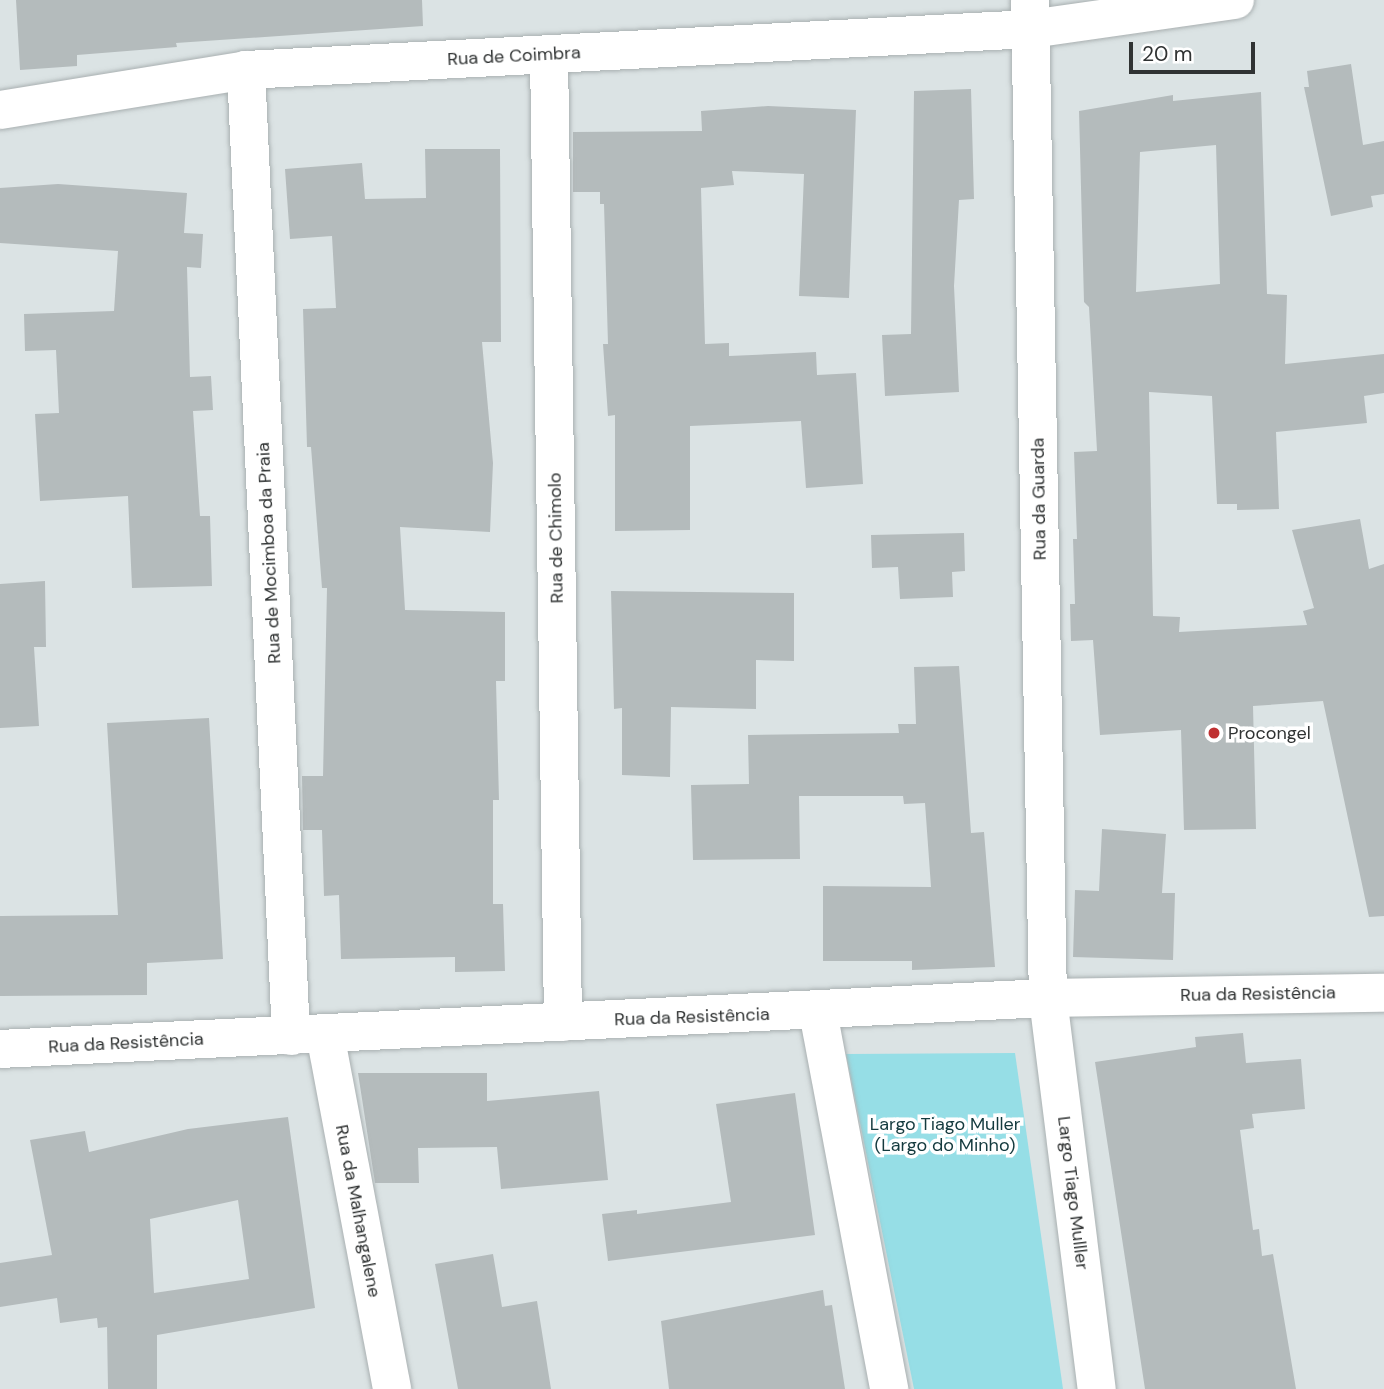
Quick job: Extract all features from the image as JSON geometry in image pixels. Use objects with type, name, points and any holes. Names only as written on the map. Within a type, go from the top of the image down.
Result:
[{"type":"street","name":"Rua de Coimbra","points":[[0,110],[246,70],[549,54],[1235,0]]},
{"type":"street","name":"Rua da Guarda","points":[[1031,14],[1048,998]]},
{"type":"street","name":"Rua de Chimolo","points":[[549,54],[563,1022]]},
{"type":"street","name":"Rua de Mocimboa da Praia","points":[[246,70],[308,1035]]},
{"type":"street","name":"Rua da Resistência","points":[[0,1049],[818,1012],[1048,998],[1384,993]]},
{"type":"street","name":"Largo Tiago Mulller","points":[[1048,998],[1097,1389]]},
{"type":"street","points":[[818,1012],[889,1389]]},
{"type":"street","name":"Rua da Malhangalene","points":[[308,1035],[392,1389]]},
{"type":"green space","name":"Largo Tiago Muller (Largo do Minho)","points":[[1015,1053],[1063,1389],[914,1389],[846,1054]]},
{"type":"building","points":[[16,0],[422,0],[423,26],[176,43],[177,47],[77,55],[77,66],[20,70]]},
{"type":"building","points":[[1351,64],[1363,145],[1384,141],[1384,194],[1371,196],[1373,207],[1331,216],[1304,87],[1309,87],[1307,71]]},
{"type":"building","points":[[971,89],[974,199],[959,200],[954,286],[959,392],[885,396],[882,335],[911,334],[914,91]]},
{"type":"building","points":[[1261,92],[1267,294],[1287,295],[1285,364],[1384,354],[1384,393],[1364,396],[1367,423],[1276,432],[1279,509],[1237,510],[1237,504],[1217,504],[1212,396],[1149,392],[1153,616],[1180,617],[1179,632],[1307,625],[1303,611],[1314,608],[1292,530],[1360,519],[1369,569],[1384,564],[1384,916],[1369,917],[1323,701],[1253,706],[1256,829],[1184,830],[1181,730],[1100,735],[1093,640],[1071,641],[1070,604],[1075,604],[1073,539],[1077,539],[1074,452],[1097,451],[1089,307],[1084,302],[1079,111],[1173,95],[1173,101]],"holes":[[[1216,145],[1220,284],[1136,292],[1140,152]]]},
{"type":"building","points":[[768,106],[856,110],[849,298],[799,296],[804,174],[732,171],[734,185],[701,188],[705,344],[729,343],[729,356],[816,352],[817,375],[856,373],[863,484],[806,488],[801,421],[690,426],[690,530],[615,531],[615,415],[608,416],[603,344],[608,344],[604,204],[600,204],[600,192],[573,192],[573,132],[702,131],[701,111]]},
{"type":"building","points":[[425,149],[500,149],[501,342],[482,342],[493,463],[490,532],[400,527],[405,610],[505,612],[505,681],[496,681],[499,800],[493,800],[493,904],[503,904],[505,971],[455,972],[455,957],[341,959],[339,895],[324,896],[322,830],[303,830],[302,776],[323,776],[327,588],[322,588],[311,447],[307,447],[303,309],[336,308],[332,236],[290,239],[285,169],[362,163],[365,199],[426,198]]},
{"type":"building","points":[[58,184],[187,193],[184,233],[203,234],[201,268],[187,267],[190,377],[211,376],[213,410],[193,411],[200,516],[210,516],[212,586],[132,588],[128,496],[40,501],[35,414],[59,413],[56,350],[25,351],[24,314],[114,311],[118,251],[0,243],[0,188]]},
{"type":"building","points":[[964,533],[965,571],[952,572],[953,597],[900,599],[898,567],[872,568],[871,535]]},
{"type":"building","points":[[45,581],[46,647],[34,647],[39,726],[0,728],[0,584]]},
{"type":"building","points":[[611,591],[794,593],[794,661],[756,660],[756,709],[671,707],[670,777],[622,775],[622,708],[614,709]]},
{"type":"building","points":[[959,666],[971,833],[984,832],[995,967],[912,970],[912,961],[823,961],[823,886],[931,887],[925,803],[904,804],[903,796],[799,796],[800,859],[693,860],[691,785],[749,784],[748,735],[899,733],[898,724],[916,724],[914,667]]},
{"type":"building","points":[[209,718],[223,959],[147,963],[147,995],[0,996],[0,916],[118,915],[107,723]]},
{"type":"building","points":[[1102,829],[1166,834],[1162,893],[1175,893],[1173,960],[1073,957],[1075,890],[1099,891]]},
{"type":"building","points":[[1243,1033],[1246,1063],[1301,1059],[1305,1109],[1252,1114],[1254,1128],[1240,1130],[1253,1230],[1259,1229],[1262,1256],[1273,1254],[1296,1389],[1145,1389],[1095,1062],[1196,1047],[1195,1037]]},
{"type":"building","points":[[358,1073],[487,1073],[487,1101],[599,1091],[608,1180],[501,1189],[497,1147],[418,1148],[419,1183],[375,1183]]},
{"type":"building","points":[[795,1093],[815,1235],[608,1261],[602,1214],[637,1210],[637,1214],[731,1202],[716,1104]]},
{"type":"building","points":[[288,1117],[315,1308],[157,1335],[157,1389],[108,1389],[107,1327],[98,1328],[97,1318],[60,1323],[57,1298],[0,1307],[0,1263],[52,1255],[30,1140],[85,1131],[89,1152],[188,1129]],"holes":[[[238,1200],[249,1279],[154,1293],[150,1219]]]},
{"type":"building","points":[[493,1254],[502,1307],[537,1301],[551,1389],[458,1389],[435,1264]]},
{"type":"building","points":[[823,1290],[825,1306],[832,1305],[845,1389],[669,1389],[661,1321]]},
{"type":"place","name":"Procongel","points":[[1214,733]]}]
